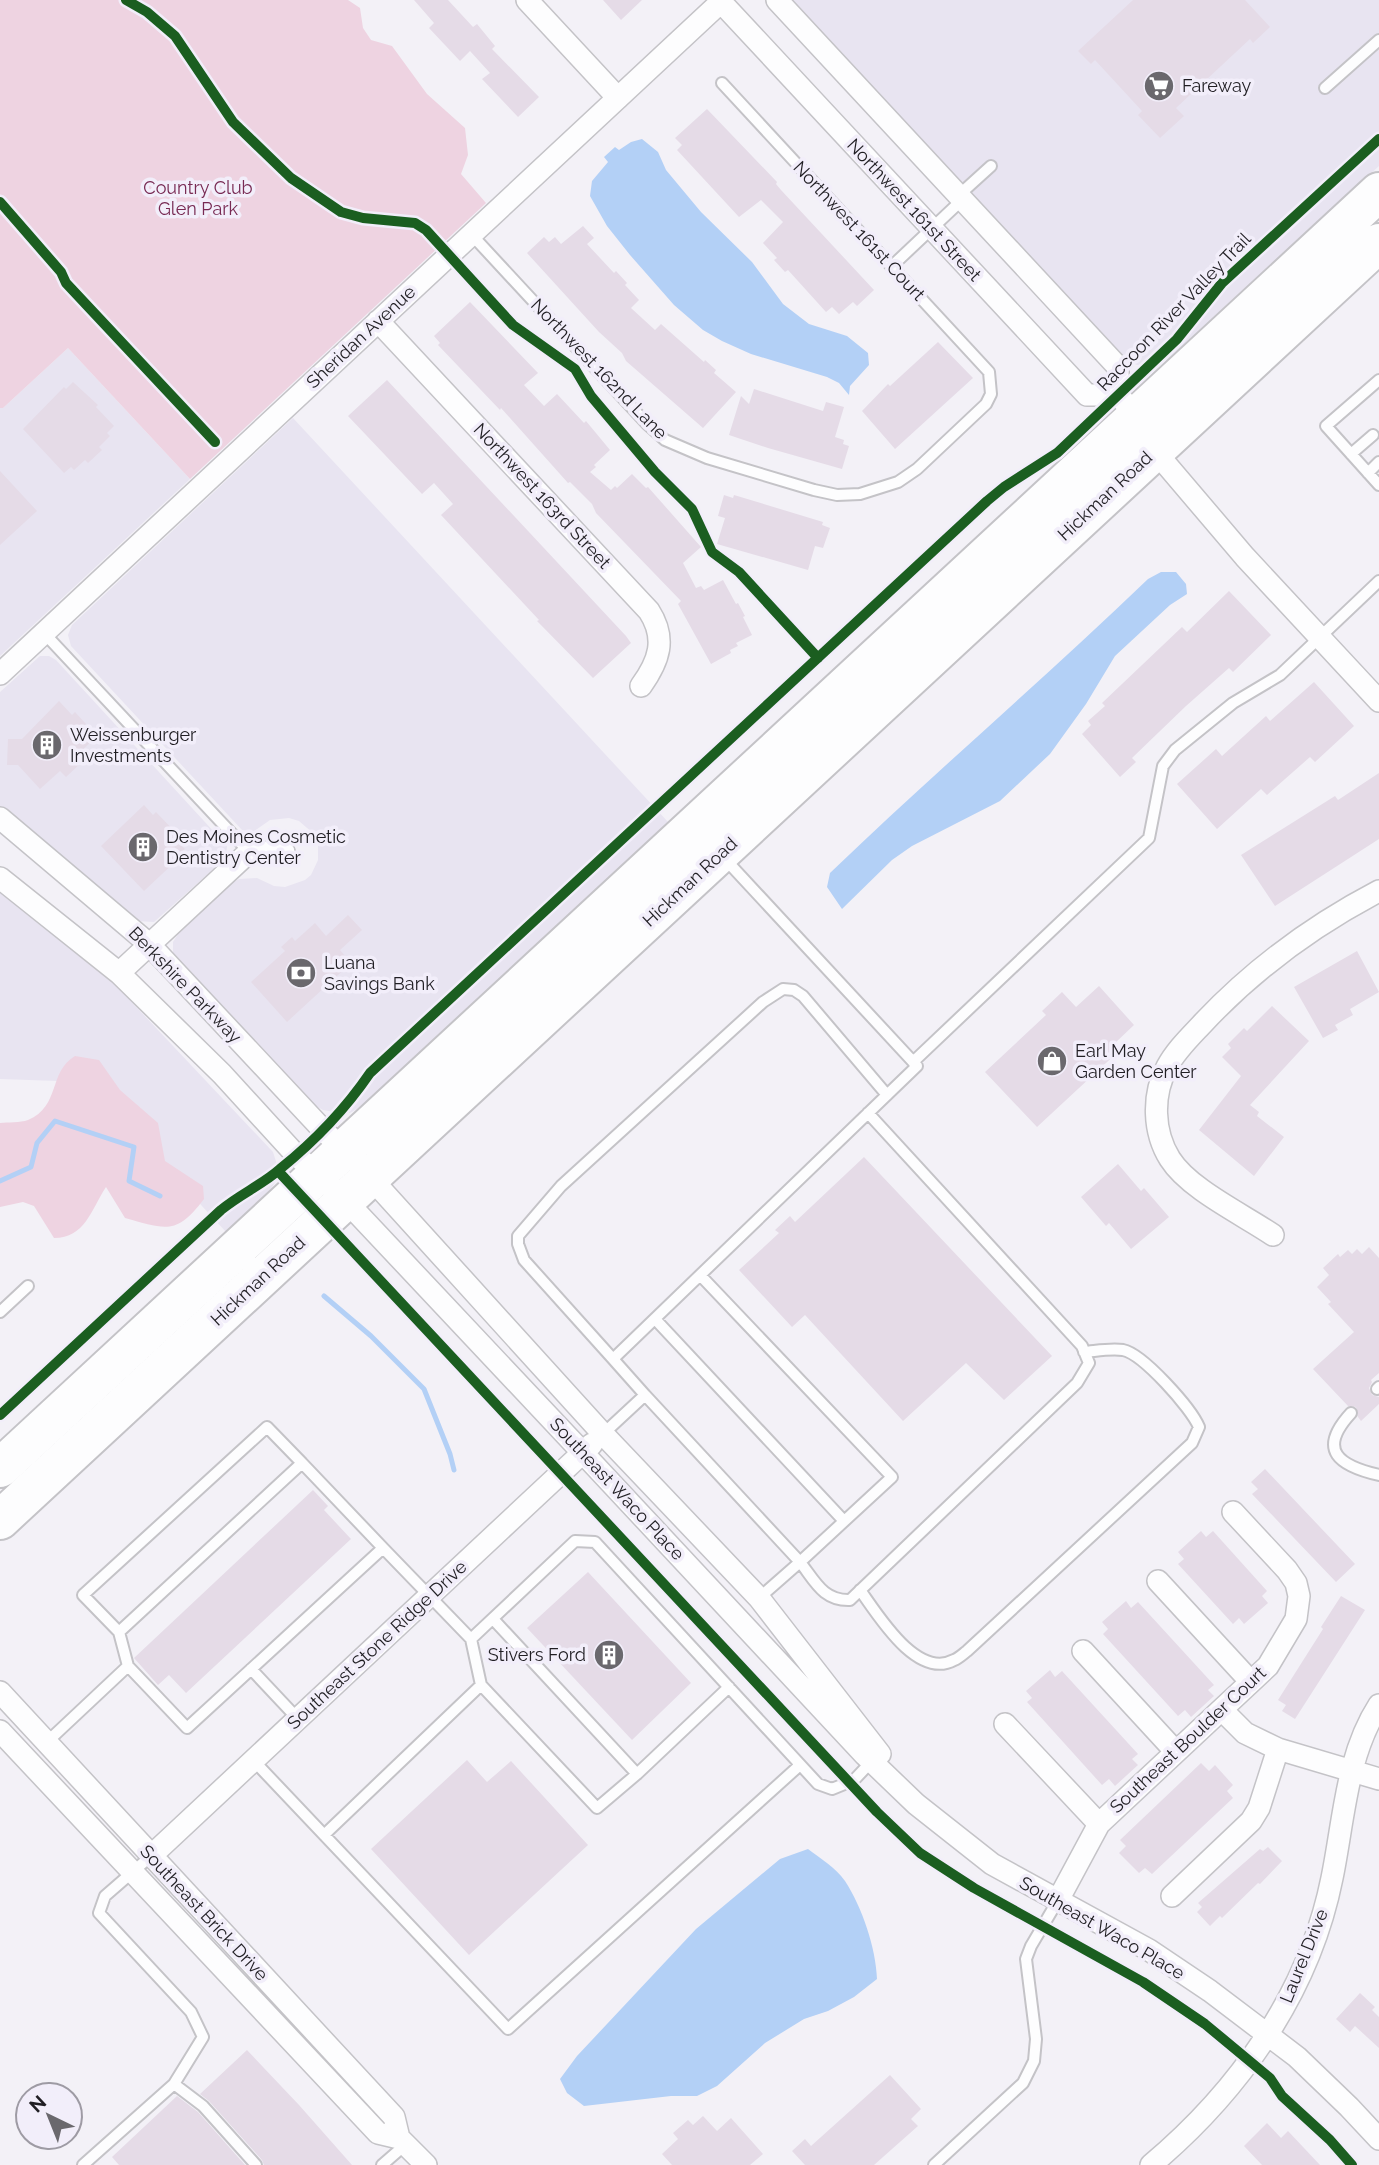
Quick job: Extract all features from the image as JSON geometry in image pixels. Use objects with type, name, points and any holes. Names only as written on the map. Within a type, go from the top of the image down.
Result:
[{"type":"highway","name":"Hickman Road","points":[[0,1520],[347,1173],[1127,405],[1379,192]]},
{"type":"highway","name":"Hickman Road","points":[[0,1468],[106,1369],[347,1173],[721,854],[1379,243]]},
{"type":"highway","points":[[0,1486],[109,1381],[106,1369]]},
{"type":"street","points":[[527,0],[618,98]]},
{"type":"street","points":[[777,0],[1118,367],[1127,405],[1154,450],[1245,557],[1379,701]]},
{"type":"street","name":"Sheridan Avenue","points":[[0,674],[722,1]]},
{"type":"street","name":"Northwest 161st Street","points":[[722,1],[1087,395],[1127,405]]},
{"type":"street","name":"Northwest 163rd Street","points":[[378,321],[649,611],[659,636],[656,666],[641,687]]},
{"type":"street","name":"Berkshire Parkway","points":[[0,818],[149,944],[347,1173]]},
{"type":"street","points":[[119,973],[249,852],[284,852]]},
{"type":"street","name":"Berkshire Parkway","points":[[0,878],[119,973],[222,1074],[347,1173]]},
{"type":"street","points":[[1273,1234],[1196,1187],[1181,1174],[1169,1158],[1157,1121],[1160,1083],[1168,1066],[1186,1041],[1262,966],[1305,934],[1378,894]]},
{"type":"street","name":"Southeast Waco Place","points":[[347,1173],[603,1434],[759,1598],[848,1711],[916,1804]]},
{"type":"street","name":"Southeast Waco Place","points":[[347,1173],[583,1452],[872,1761],[916,1804],[992,1864],[1057,1902],[1149,1950],[1210,1991],[1297,2057],[1379,2139]]},
{"type":"street","name":"Southeast Stone Ridge Drive","points":[[151,1856],[603,1434]]},
{"type":"street","name":"Southeast Boulder Court","points":[[1057,1902],[1099,1824],[1268,1666],[1296,1619],[1299,1596],[1296,1583],[1233,1512]]},
{"type":"street","points":[[1158,1581],[1251,1682]]},
{"type":"street","points":[[1083,1651],[1176,1752]]},
{"type":"street","name":"Southeast Brick Drive","points":[[0,1692],[394,2117],[402,2141]]},
{"type":"street","name":"Laurel Drive","points":[[1151,2165],[1183,2138],[1228,2090],[1267,2034],[1295,1984],[1315,1939],[1326,1904],[1351,1772],[1371,1717],[1379,1705]]},
{"type":"street","points":[[1222,1710],[1245,1732],[1278,1749],[1379,1779]]},
{"type":"street","points":[[1005,1724],[1099,1824]]},
{"type":"street","name":"Southeast Brick Drive","points":[[0,1731],[378,2133],[402,2141],[426,2165]]},
{"type":"street","points":[[1172,1896],[1251,1821],[1259,1808],[1278,1749]]},
{"type":"lane","points":[[1325,88],[1379,40]]},
{"type":"lane","name":"Northwest 161st Court","points":[[722,83],[982,362],[992,383]]},
{"type":"lane","points":[[892,266],[990,166]]},
{"type":"lane","name":"Northwest 162nd Lane","points":[[471,234],[665,440],[707,458],[814,490],[837,495],[860,494],[898,482],[917,469],[986,404],[992,383]]},
{"type":"lane","points":[[1379,380],[1326,426],[1379,485]]},
{"type":"lane","points":[[1351,454],[1373,435]]},
{"type":"lane","points":[[1368,472],[1379,462]]},
{"type":"lane","points":[[913,1062],[1149,838],[1163,766],[1175,750],[1233,703],[1280,675],[1379,581]]},
{"type":"lane","points":[[44,632],[249,852]]},
{"type":"lane","points":[[613,1359],[917,1066],[721,854]]},
{"type":"lane","points":[[868,1113],[1082,1346],[1089,1363],[1077,1383],[850,1600],[838,1601],[827,1596],[800,1562],[524,1260],[518,1236],[561,1186],[763,1002],[783,989],[794,990],[803,996],[887,1095]]},
{"type":"lane","points":[[700,1275],[892,1477],[759,1598]]},
{"type":"lane","points":[[0,1312],[28,1286]]},
{"type":"lane","points":[[655,1319],[844,1521]]},
{"type":"lane","points":[[860,1590],[890,1631],[916,1657],[934,1663],[952,1662],[1192,1443],[1199,1427],[1194,1415],[1134,1354],[1122,1350],[1084,1352]]},
{"type":"lane","points":[[603,1434],[645,1395]]},
{"type":"lane","points":[[1351,1413],[1335,1437],[1335,1452],[1343,1464],[1379,1475]]},
{"type":"lane","points":[[383,1548],[187,1728],[128,1665],[119,1632],[83,1595],[267,1427],[471,1639],[481,1685],[597,1808],[729,1687]]},
{"type":"lane","points":[[119,1632],[302,1463]]},
{"type":"lane","points":[[471,1639],[575,1541],[595,1542],[818,1784],[832,1789],[854,1780],[872,1761]]},
{"type":"lane","points":[[493,1619],[637,1774]]},
{"type":"lane","points":[[47,1742],[128,1665]]},
{"type":"lane","points":[[251,1669],[298,1719]]},
{"type":"lane","points":[[324,1835],[481,1685]]},
{"type":"lane","points":[[254,1761],[508,2029],[800,1765]]},
{"type":"lane","points":[[83,2165],[174,2084],[203,2037],[191,2012],[99,1913],[105,1896],[151,1856]]},
{"type":"lane","points":[[934,2165],[1023,2083],[1034,2061],[1036,2039],[1026,1959],[1057,1902]]},
{"type":"lane","points":[[174,2084],[203,2105],[256,2165]]},
{"type":"lane","points":[[382,2165],[402,2141]]},
{"type":"shaded area","points":[[789,0],[1379,0],[1379,166],[1169,358],[1153,366],[1137,365],[1123,359]]},
{"type":"shaded area","points":[[68,348],[190,479],[0,656],[0,408]]},
{"type":"shaded area","points":[[293,418],[669,823],[367,1103],[350,1113],[323,1110],[288,1082],[173,954],[173,942],[180,931],[232,883],[239,879],[257,878],[274,886],[285,887],[311,875],[318,860],[318,844],[314,834],[299,821],[289,818],[270,820],[253,832],[242,830],[71,646],[68,635],[72,625]]},
{"type":"shaded area","points":[[40,656],[49,656],[56,660],[227,846],[226,858],[154,922],[136,921],[0,810],[0,692]]},
{"type":"shaded area","points":[[0,887],[108,977],[273,1152],[279,1171],[278,1178],[266,1196],[227,1233],[87,1082],[0,1079]]},
{"type":"green space","name":"Country Club Glen Park","points":[[0,0],[348,0],[360,8],[363,28],[371,40],[392,46],[427,94],[465,128],[468,155],[461,174],[486,203],[190,479],[68,348],[0,408]]},
{"type":"green space","points":[[75,1056],[99,1060],[120,1090],[158,1123],[165,1161],[203,1186],[204,1199],[186,1219],[178,1224],[161,1227],[125,1218],[106,1187],[80,1228],[65,1237],[54,1238],[34,1206],[23,1202],[0,1207],[0,1123],[25,1121],[38,1114],[50,1098],[61,1071]]},
{"type":"water","points":[[642,139],[658,152],[666,170],[701,212],[752,262],[783,304],[809,324],[847,336],[868,353],[869,365],[850,386],[849,395],[839,383],[827,377],[751,354],[703,330],[674,305],[630,255],[607,226],[590,196],[592,181],[608,162],[604,157],[615,147],[619,150]]},
{"type":"water","points":[[1161,572],[1176,572],[1186,584],[1187,594],[1170,605],[1115,656],[1086,704],[1050,754],[1000,801],[912,846],[892,860],[842,909],[827,887],[830,873],[1148,579]]},
{"type":"water","points":[[808,1849],[837,1872],[851,1891],[871,1941],[877,1979],[854,1997],[828,2011],[804,2019],[765,2043],[717,2086],[697,2096],[671,2096],[584,2106],[567,2093],[560,2079],[577,2056],[696,1929],[780,1859]]},
{"type":"building","points":[[414,0],[448,0],[473,27],[477,24],[495,46],[492,49],[539,97],[518,117],[482,79],[490,73],[470,51],[460,61],[429,28],[434,23]]},
{"type":"building","points":[[603,0],[642,0],[621,20]]},
{"type":"building","name":"Fareway","points":[[1133,0],[1245,0],[1270,27],[1253,43],[1250,39],[1176,108],[1184,116],[1160,138],[1138,115],[1142,111],[1095,60],[1091,64],[1078,51]]},
{"type":"building","points":[[707,109],[874,290],[857,306],[853,302],[839,314],[832,307],[826,312],[788,270],[785,272],[774,260],[777,258],[763,243],[783,222],[761,200],[739,217],[677,150],[682,145],[675,138]]},
{"type":"building","points":[[583,226],[594,238],[587,244],[614,273],[616,271],[639,300],[631,308],[655,330],[661,324],[704,362],[705,360],[716,370],[714,373],[736,392],[703,428],[626,361],[622,353],[599,332],[527,253],[544,237],[549,242],[555,237],[561,244]]},
{"type":"building","points":[[470,302],[538,373],[524,385],[544,406],[557,394],[584,423],[586,421],[610,450],[590,472],[611,490],[632,474],[648,487],[701,547],[683,563],[696,588],[701,586],[704,590],[723,580],[745,616],[743,617],[752,635],[736,643],[738,646],[730,650],[731,653],[711,664],[678,604],[681,601],[596,513],[592,504],[568,483],[501,408],[500,410],[438,345],[440,343],[434,336]]},
{"type":"building","points":[[938,342],[973,378],[895,449],[862,411],[888,384],[890,386]]},
{"type":"building","points":[[387,380],[631,643],[593,678],[441,515],[453,504],[434,483],[422,494],[348,416]]},
{"type":"building","points":[[73,382],[98,405],[96,407],[114,426],[107,433],[110,436],[99,447],[102,450],[88,463],[85,460],[74,470],[71,467],[64,473],[23,429],[64,387],[66,389]]},
{"type":"building","points":[[754,389],[823,411],[826,402],[844,407],[835,437],[844,440],[843,444],[849,446],[842,469],[729,435],[741,396],[749,404]]},
{"type":"building","points":[[0,471],[37,511],[0,545]]},
{"type":"building","points":[[724,495],[733,498],[734,495],[823,522],[822,525],[830,528],[823,548],[815,546],[808,570],[717,544],[725,518],[718,516]]},
{"type":"building","points":[[1229,591],[1271,635],[1233,672],[1229,668],[1186,706],[1132,758],[1136,762],[1120,777],[1082,734],[1091,725],[1088,721],[1105,706],[1102,703],[1182,627],[1187,632]]},
{"type":"building","points":[[1314,682],[1354,726],[1315,762],[1310,757],[1267,795],[1261,789],[1217,829],[1177,784],[1216,749],[1222,756],[1266,716],[1270,721]]},
{"type":"building","name":"Weissenburger Investments","points":[[59,701],[72,715],[75,712],[94,739],[75,757],[81,763],[66,777],[60,771],[40,789],[18,765],[7,765],[8,739],[22,739]]},
{"type":"building","points":[[1379,773],[1379,839],[1275,906],[1241,855],[1335,796],[1338,800]]},
{"type":"building","name":"Des Moines Cosmetic Dentistry Center","points":[[144,805],[153,815],[156,812],[180,837],[176,840],[185,849],[144,891],[101,846]]},
{"type":"building","name":"Luana Savings Bank","points":[[348,915],[362,930],[340,950],[351,963],[287,1022],[251,982],[285,951],[281,947],[292,937],[295,941],[315,923],[326,936]]},
{"type":"building","points":[[1357,951],[1379,992],[1350,1009],[1353,1015],[1335,1025],[1338,1030],[1323,1038],[1294,987]]},
{"type":"building","name":"Earl May Garden Center","points":[[1099,986],[1134,1025],[1114,1044],[1120,1050],[1037,1127],[985,1072],[1046,1015],[1042,1011],[1062,992],[1076,1007]]},
{"type":"building","points":[[1272,1006],[1309,1041],[1250,1105],[1259,1112],[1257,1116],[1284,1137],[1254,1176],[1199,1130],[1241,1076],[1222,1057],[1231,1048],[1228,1044],[1244,1028],[1247,1031]]},
{"type":"building","points":[[864,1157],[1052,1356],[1004,1400],[966,1363],[903,1421],[805,1315],[792,1327],[739,1270],[779,1233],[775,1230],[790,1216],[795,1222]]},
{"type":"building","points":[[1118,1164],[1141,1191],[1144,1188],[1169,1217],[1131,1249],[1109,1223],[1106,1226],[1081,1197]]},
{"type":"building","points":[[1369,1247],[1379,1258],[1379,1373],[1371,1380],[1369,1388],[1372,1395],[1379,1397],[1379,1404],[1361,1421],[1356,1407],[1348,1406],[1313,1369],[1354,1332],[1328,1304],[1331,1302],[1317,1287],[1329,1275],[1323,1268],[1338,1254],[1340,1257],[1348,1250],[1352,1254],[1357,1249],[1362,1254]]},
{"type":"building","points":[[1265,1469],[1355,1564],[1336,1582],[1252,1494],[1258,1489],[1251,1482]]},
{"type":"building","points":[[313,1490],[328,1506],[324,1510],[351,1539],[186,1693],[169,1675],[158,1685],[134,1658]]},
{"type":"building","points":[[1201,1531],[1206,1537],[1213,1531],[1267,1591],[1262,1596],[1268,1603],[1244,1624],[1239,1618],[1233,1624],[1178,1564],[1184,1559],[1178,1552]]},
{"type":"building","name":"Stivers Ford","points":[[588,1572],[691,1683],[632,1740],[527,1628]]},
{"type":"building","points":[[1341,1596],[1365,1610],[1295,1719],[1282,1711],[1286,1705],[1278,1700]]},
{"type":"building","points":[[1126,1601],[1131,1608],[1138,1602],[1214,1685],[1208,1690],[1214,1696],[1191,1717],[1185,1710],[1178,1716],[1103,1634],[1108,1629],[1102,1622]]},
{"type":"building","points":[[1050,1670],[1055,1677],[1062,1671],[1138,1754],[1132,1759],[1138,1765],[1115,1786],[1109,1779],[1102,1785],[1027,1702],[1032,1698],[1026,1691]]},
{"type":"building","points":[[467,1760],[487,1782],[511,1761],[588,1845],[469,1955],[371,1849]]},
{"type":"building","points":[[1201,1763],[1209,1771],[1215,1765],[1233,1785],[1227,1791],[1233,1798],[1152,1874],[1145,1868],[1139,1873],[1119,1853],[1126,1846],[1120,1840]]},
{"type":"building","points":[[1268,1847],[1282,1861],[1260,1884],[1210,1926],[1197,1912],[1202,1907],[1198,1903],[1260,1849],[1263,1851]]},
{"type":"building","points":[[1360,1993],[1375,2007],[1372,2010],[1379,2017],[1379,2048],[1355,2026],[1350,2032],[1336,2019]]},
{"type":"building","points":[[247,2050],[352,2165],[264,2165],[200,2094]]},
{"type":"building","points":[[890,2075],[921,2109],[911,2119],[918,2126],[874,2165],[805,2165],[792,2151],[805,2139],[811,2146]]},
{"type":"building","points":[[177,2096],[198,2112],[245,2165],[119,2165],[112,2157]]},
{"type":"building","points":[[703,2116],[717,2131],[731,2118],[763,2154],[750,2165],[672,2165],[662,2154],[678,2139],[673,2133],[688,2120],[693,2125]]},
{"type":"building","points":[[1267,2123],[1281,2138],[1288,2131],[1320,2165],[1262,2165],[1244,2146]]},
{"type":"waterway","points":[[0,1181],[31,1167],[37,1143],[55,1121],[134,1147],[129,1181],[160,1196]]},
{"type":"waterway","points":[[324,1296],[371,1336],[424,1389],[454,1470]]},
{"type":"cycle path","points":[[126,0],[147,12],[175,36],[233,122],[291,178],[341,212],[363,218],[415,223],[426,230],[513,325],[575,369],[591,396],[655,472],[692,509],[712,552],[739,572],[818,658]]},
{"type":"cycle path","name":"Raccoon River Valley Trail","points":[[0,1415],[221,1210],[273,1175],[306,1147],[340,1112],[370,1073],[987,501],[1057,453],[1177,339],[1222,283],[1379,139]]},
{"type":"cycle path","points":[[0,202],[61,272],[66,283],[215,442]]},
{"type":"cycle path","points":[[278,1171],[877,1812],[920,1853],[974,1888],[1143,1982],[1205,2024],[1270,2078],[1282,2096],[1330,2140],[1352,2165]]},
{"type":"place","name":"Fareway","points":[[1159,86]]},
{"type":"place","name":"Weissenburger Investments","points":[[47,745]]},
{"type":"place","name":"Des Moines Cosmetic Dentistry Center","points":[[143,847]]},
{"type":"place","name":"Luana Savings Bank","points":[[301,973]]},
{"type":"place","name":"Earl May Garden Center","points":[[1052,1061]]},
{"type":"place","name":"Stivers Ford","points":[[609,1655]]}]
